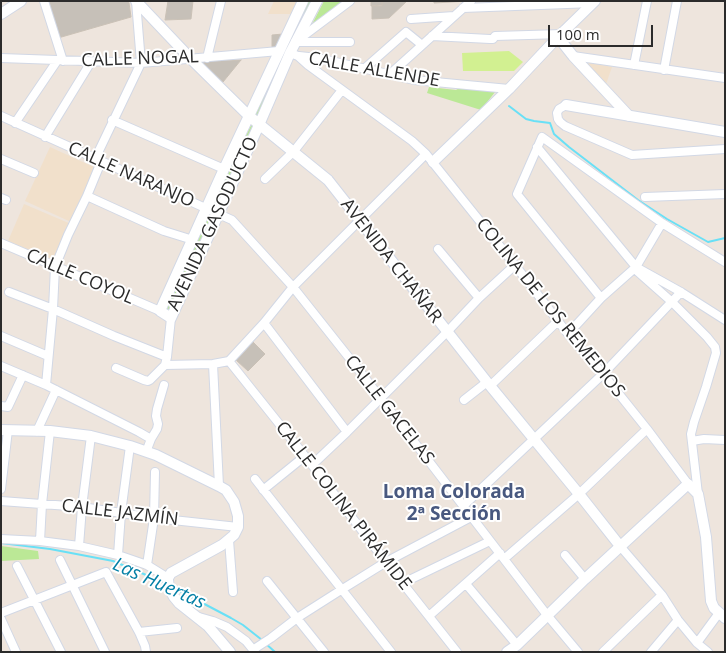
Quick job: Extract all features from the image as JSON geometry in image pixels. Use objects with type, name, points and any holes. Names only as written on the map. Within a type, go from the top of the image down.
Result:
[{"type":"street","points":[[2,11],[21,1]]},
{"type":"street","points":[[15,123],[60,61],[44,1]]},
{"type":"street","points":[[46,385],[55,267],[87,196],[112,120],[141,63],[136,1]]},
{"type":"street","name":"AVENIDA CHAÑAR","points":[[136,1],[249,116],[328,180],[488,384],[620,546]]},
{"type":"street","points":[[207,58],[221,1]]},
{"type":"street","name":"AVENIDA GASODUCTO","points":[[303,1],[160,311],[171,318],[259,125],[294,55],[295,42],[317,1]]},
{"type":"street","points":[[295,42],[350,1]]},
{"type":"street","points":[[389,75],[470,1]]},
{"type":"street","points":[[634,65],[647,1]]},
{"type":"street","points":[[664,70],[677,1]]},
{"type":"street","points":[[463,8],[594,2]]},
{"type":"street","points":[[9,292],[53,309],[166,361],[213,364],[229,360],[264,323],[293,287],[360,221],[509,89],[594,2]]},
{"type":"street","points":[[411,19],[454,16]]},
{"type":"street","points":[[364,69],[406,32],[422,45]]},
{"type":"street","points":[[432,36],[493,39],[495,36],[560,35]]},
{"type":"street","points":[[560,35],[573,56],[629,116]]},
{"type":"street","points":[[295,42],[350,42]]},
{"type":"street","name":"CALLE NOGAL","points":[[1,58],[141,63],[279,51]]},
{"type":"street","name":"CALLE ALLENDE","points":[[294,55],[318,58],[414,80],[509,89]]},
{"type":"street","name":"COLINA DE LOS REMEDIOS","points":[[294,55],[412,141],[429,158],[568,334],[648,429],[688,484],[698,494]]},
{"type":"street","points":[[573,56],[725,78]]},
{"type":"street","points":[[46,137],[91,62]]},
{"type":"street","points":[[265,179],[294,152],[342,90]]},
{"type":"street","points":[[725,132],[566,105],[559,109],[557,113],[558,119],[565,126],[632,155],[725,150]]},
{"type":"street","name":"CALLE NARANJO","points":[[1,116],[232,220],[293,287]]},
{"type":"street","points":[[112,120],[224,169]]},
{"type":"street","points":[[601,298],[517,194],[542,137],[662,223],[725,262]]},
{"type":"street","points":[[537,147],[636,266],[725,320]]},
{"type":"street","points":[[1,159],[34,172]]},
{"type":"street","points":[[645,197],[725,194]]},
{"type":"street","points":[[87,196],[164,231],[193,240]]},
{"type":"street","points":[[568,334],[601,298],[636,266],[662,223]]},
{"type":"street","name":"CALLE COYOL","points":[[1,243],[160,311]]},
{"type":"street","points":[[438,249],[479,298]]},
{"type":"street","points":[[312,464],[347,432],[479,298],[515,265]]},
{"type":"street","points":[[636,266],[637,271],[672,302],[712,342],[716,353],[691,434],[698,494],[706,537],[711,601],[714,608],[722,615],[697,643]]},
{"type":"street","name":"CALLE GACELAS","points":[[293,287],[547,615],[578,652]]},
{"type":"street","points":[[463,506],[603,374],[681,292]]},
{"type":"street","points":[[116,368],[148,381],[150,380],[166,361],[171,318]]},
{"type":"street","points":[[464,400],[488,384],[558,321]]},
{"type":"street","points":[[264,323],[347,432]]},
{"type":"street","points":[[1,336],[48,356]]},
{"type":"street","name":"CALLE COLINA PIRÁMIDE","points":[[229,360],[457,652]]},
{"type":"street","points":[[213,364],[219,486]]},
{"type":"street","points":[[1,366],[46,385],[151,439]]},
{"type":"street","points":[[4,407],[23,375]]},
{"type":"street","points":[[146,452],[157,429],[157,409],[164,385]]},
{"type":"street","points":[[37,431],[56,390]]},
{"type":"street","points":[[429,616],[579,494],[648,429]]},
{"type":"street","points":[[1,489],[5,430],[50,431],[91,436],[130,446],[156,455],[226,490],[234,502],[238,516],[238,527],[234,535],[229,540],[171,574],[168,582]]},
{"type":"street","points":[[40,542],[50,431]]},
{"type":"street","points":[[80,546],[82,507],[91,436]]},
{"type":"street","points":[[692,441],[704,439],[725,440]]},
{"type":"street","points":[[118,555],[121,513],[130,446]]},
{"type":"street","points":[[263,490],[305,456]]},
{"type":"street","points":[[147,565],[154,518],[155,472]]},
{"type":"street","points":[[255,479],[390,652]]},
{"type":"street","points":[[507,652],[517,645],[688,484]]},
{"type":"street","name":"CALLE JAZMÍN","points":[[1,501],[82,507],[154,518],[238,527]]},
{"type":"street","points":[[197,616],[227,627],[256,649],[297,618],[386,562],[471,517]]},
{"type":"street","points":[[1,539],[80,546],[118,555],[147,565],[168,582],[180,603],[208,626],[230,652]]},
{"type":"street","points":[[229,540],[233,592]]},
{"type":"street","points":[[403,583],[490,541]]},
{"type":"street","points":[[620,546],[662,594],[678,620],[697,643],[708,652]]},
{"type":"street","points":[[565,555],[585,579]]},
{"type":"street","points":[[60,560],[105,652]]},
{"type":"street","points":[[17,566],[61,652]]},
{"type":"street","points":[[1,613],[106,572],[139,632],[146,652]]},
{"type":"street","points":[[267,581],[324,652]]},
{"type":"street","points":[[466,584],[517,645]]},
{"type":"street","points":[[603,652],[662,594]]},
{"type":"street","points":[[1,619],[16,652]]},
{"type":"street","points":[[651,652],[678,620]]},
{"type":"street","points":[[139,632],[176,628]]},
{"type":"shaded area","points":[[274,1],[298,1],[293,14],[268,14]]},
{"type":"shaded area","points":[[589,62],[612,67],[605,87],[586,65]]},
{"type":"shaded area","points":[[50,147],[96,168],[71,222],[25,201]]},
{"type":"shaded area","points":[[24,204],[71,224],[55,261],[8,241]]},
{"type":"green space","points":[[308,1],[313,1],[258,118],[254,115]]},
{"type":"green space","points":[[324,1],[348,1],[309,30]]},
{"type":"green space","points":[[509,51],[523,62],[514,71],[463,71],[462,53]]},
{"type":"green space","points":[[429,87],[456,90],[461,87],[495,92],[481,110],[427,93]]},
{"type":"green space","points":[[252,123],[255,127],[218,209],[211,208]]},
{"type":"green space","points":[[212,218],[174,305],[166,311],[206,219]]},
{"type":"green space","points":[[1,546],[38,551],[39,559],[1,561]]},
{"type":"building","points":[[49,1],[128,1],[131,17],[58,38]]},
{"type":"building","points":[[168,1],[193,1],[191,19],[165,20]]},
{"type":"building","points":[[371,1],[382,1],[382,5],[371,6]]},
{"type":"building","points":[[382,1],[407,1],[389,18],[372,19],[372,6],[382,6]]},
{"type":"building","points":[[434,1],[468,1],[434,3]]},
{"type":"building","points":[[283,34],[276,50],[272,49],[272,35]]},
{"type":"building","points":[[241,60],[223,82],[200,62],[202,61]]},
{"type":"building","points":[[253,342],[265,354],[248,371],[236,360]]},
{"type":"waterway","points":[[509,106],[526,119],[550,123],[554,134],[569,147],[638,200],[667,219],[708,242],[725,238]]},
{"type":"waterway","name":"Las Huertas","points":[[1,543],[50,549],[113,561],[165,583]]},
{"type":"waterway","name":"Las Huertas","points":[[174,588],[243,625],[262,640]]},
{"type":"waterway","name":"Las Huertas","points":[[265,643],[275,652]]},
{"type":"district","name":"Loma Colorada 2ª Sección","points":[[454,504]]}]
